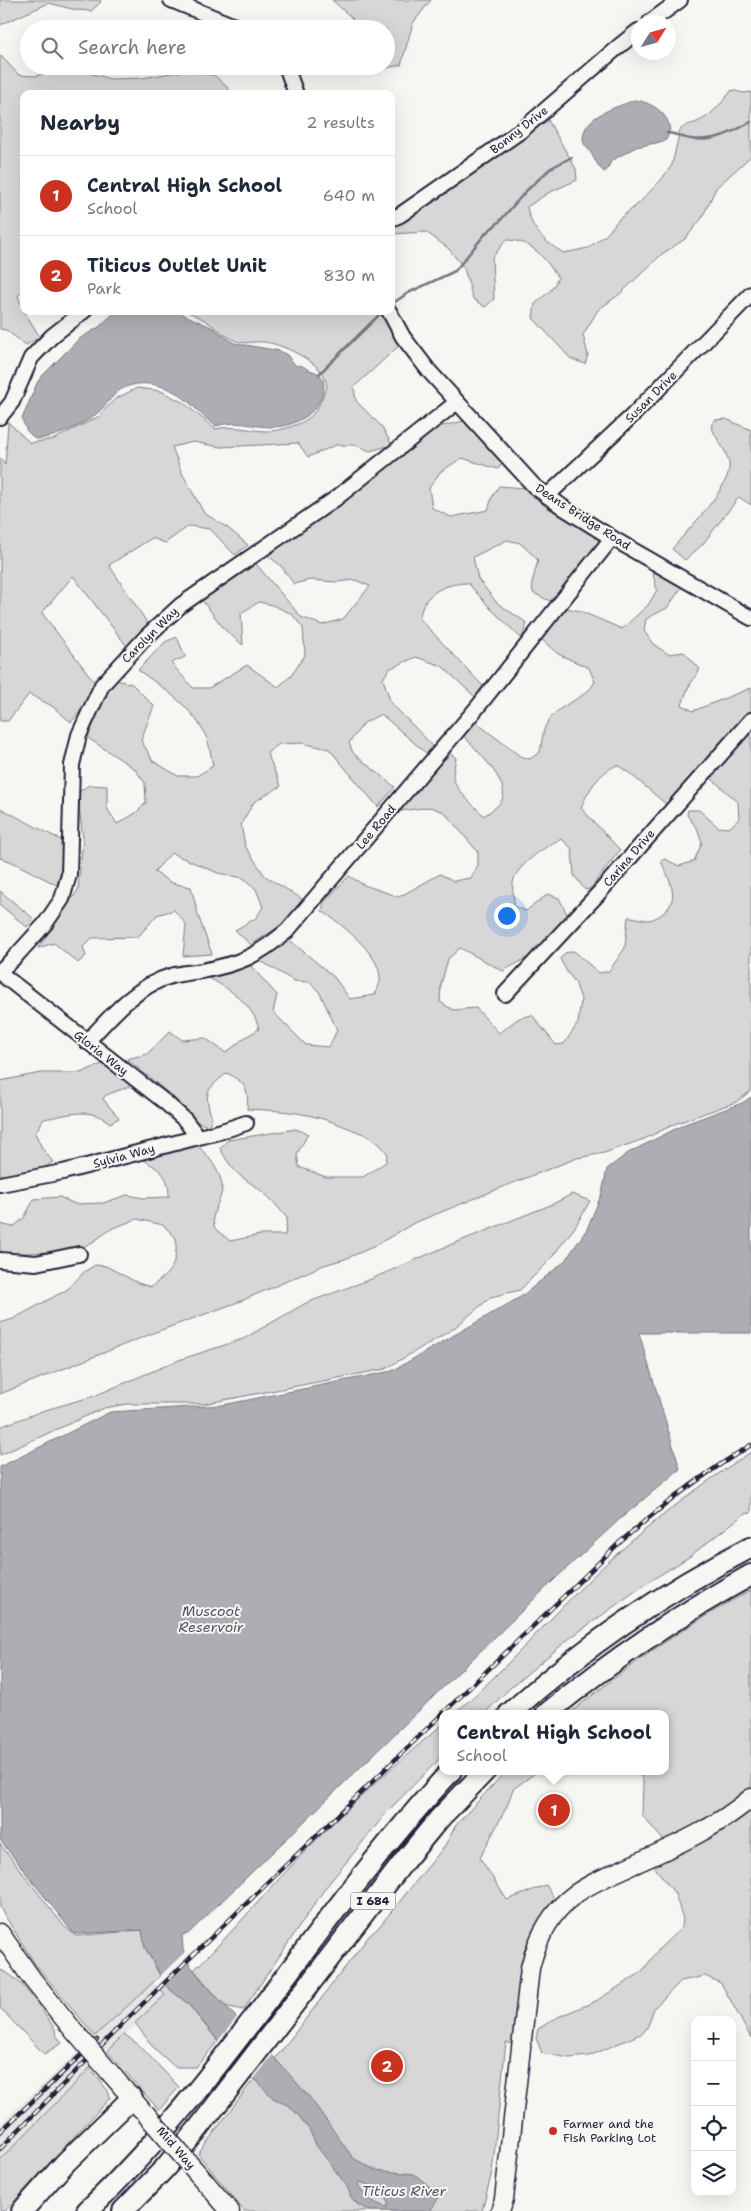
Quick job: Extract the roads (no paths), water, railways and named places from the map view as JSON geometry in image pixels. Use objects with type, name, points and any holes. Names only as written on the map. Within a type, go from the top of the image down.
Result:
[{"type":"highway","points":[[514,1710],[569,1663],[610,1633],[696,1577],[751,1547]]},
{"type":"highway","points":[[551,1710],[600,1670],[659,1629],[751,1575]]},
{"type":"highway","name":"I 684","points":[[87,2211],[146,2152],[253,2020],[354,1884],[386,1844],[447,1775]]},
{"type":"highway","name":"I 684","points":[[123,2211],[164,2169],[270,2037],[405,1860],[438,1820],[481,1775]]},
{"type":"highway","points":[[22,2211],[76,2152],[132,2098]]},
{"type":"main road","points":[[503,2207],[530,1968],[544,1928],[575,1894],[606,1877],[705,1830],[730,1815],[751,1798]]},
{"type":"main road","name":"Mid Way","points":[[0,1933],[32,1979],[74,2031],[230,2211]]},
{"type":"street","points":[[171,0],[220,20]]},
{"type":"street","points":[[660,15],[680,0]]},
{"type":"street","name":"Bonny Drive","points":[[395,217],[522,130],[631,37]]},
{"type":"street","points":[[289,75],[295,90]]},
{"type":"street","name":"Susan Drive","points":[[547,496],[633,415],[751,294]]},
{"type":"street","points":[[0,417],[12,402],[31,358],[52,336],[79,315]]},
{"type":"street","name":"Deans Bridge Road","points":[[391,315],[415,354],[521,474],[547,496],[612,538],[750,617]]},
{"type":"street","name":"Carolyn Way","points":[[0,972],[45,924],[62,899],[68,875],[72,765],[78,735],[102,685],[146,637],[181,604],[335,499],[457,402]]},
{"type":"street","name":"Lee Road","points":[[87,1042],[132,998],[157,981],[170,976],[238,963],[263,951],[287,931],[476,709],[612,538]]},
{"type":"street","name":"Carina Drive","points":[[506,994],[598,894],[751,720]]},
{"type":"street","name":"Gloria Way","points":[[0,972],[165,1102],[185,1120],[197,1136]]},
{"type":"street","name":"Sylvia Way","points":[[0,1184],[64,1172],[246,1123]]},
{"type":"street","points":[[0,1260],[36,1263],[79,1254]]},
{"type":"water","points":[[635,100],[650,104],[663,114],[669,126],[669,134],[665,141],[636,147],[611,161],[604,172],[584,144],[584,131],[588,124],[602,113]]},
{"type":"water","points":[[112,315],[185,315],[213,328],[234,343],[280,351],[287,355],[296,366],[302,366],[320,375],[324,385],[323,392],[314,409],[309,414],[292,423],[270,427],[238,423],[216,426],[177,393],[157,385],[136,384],[116,393],[98,413],[82,423],[58,434],[35,439],[27,431],[22,419],[37,383],[79,339],[99,327]]},
{"type":"water","name":"Muscoot Reservoir","points":[[751,1097],[751,1333],[639,1333],[680,1469],[620,1519],[556,1578],[188,1934],[182,1935],[183,1950],[190,1965],[204,1983],[311,2099],[353,2158],[375,2170],[414,2174],[430,2187],[438,2199],[430,2211],[369,2211],[357,2204],[351,2197],[347,2186],[316,2145],[309,2129],[298,2115],[289,2106],[273,2098],[216,2038],[188,2004],[167,1987],[145,1947],[142,1930],[74,1934],[0,1840],[0,1467],[110,1412],[223,1405],[392,1371],[522,1296],[565,1261],[587,1229],[602,1193],[607,1169],[628,1153],[685,1124],[742,1103]],"holes":[[[359,2182],[376,2189],[382,2195],[388,2202],[387,2207],[374,2202],[367,2196],[358,2185]]]},
{"type":"waterway","points":[[667,133],[699,140],[715,138],[751,122]]},
{"type":"waterway","points":[[395,302],[408,293],[455,271],[486,233],[499,222],[526,191],[551,168],[572,157]]},
{"type":"waterway","points":[[319,374],[379,315]]},
{"type":"railway","points":[[446,1710],[618,1544],[682,1492],[751,1445]]},
{"type":"railway","points":[[0,2149],[125,2021],[439,1717]]},
{"type":"railway","points":[[0,2132],[97,2040]]},
{"type":"place","name":"Central High School","points":[[554,1810]]},
{"type":"place","name":"Titicus Outlet Unit","points":[[387,2066]]},
{"type":"place","name":"Farmer and the Fish Parking Lot","points":[[553,2131]]},
{"type":"water label","name":"Titicus River","points":[[404,2191]]}]
